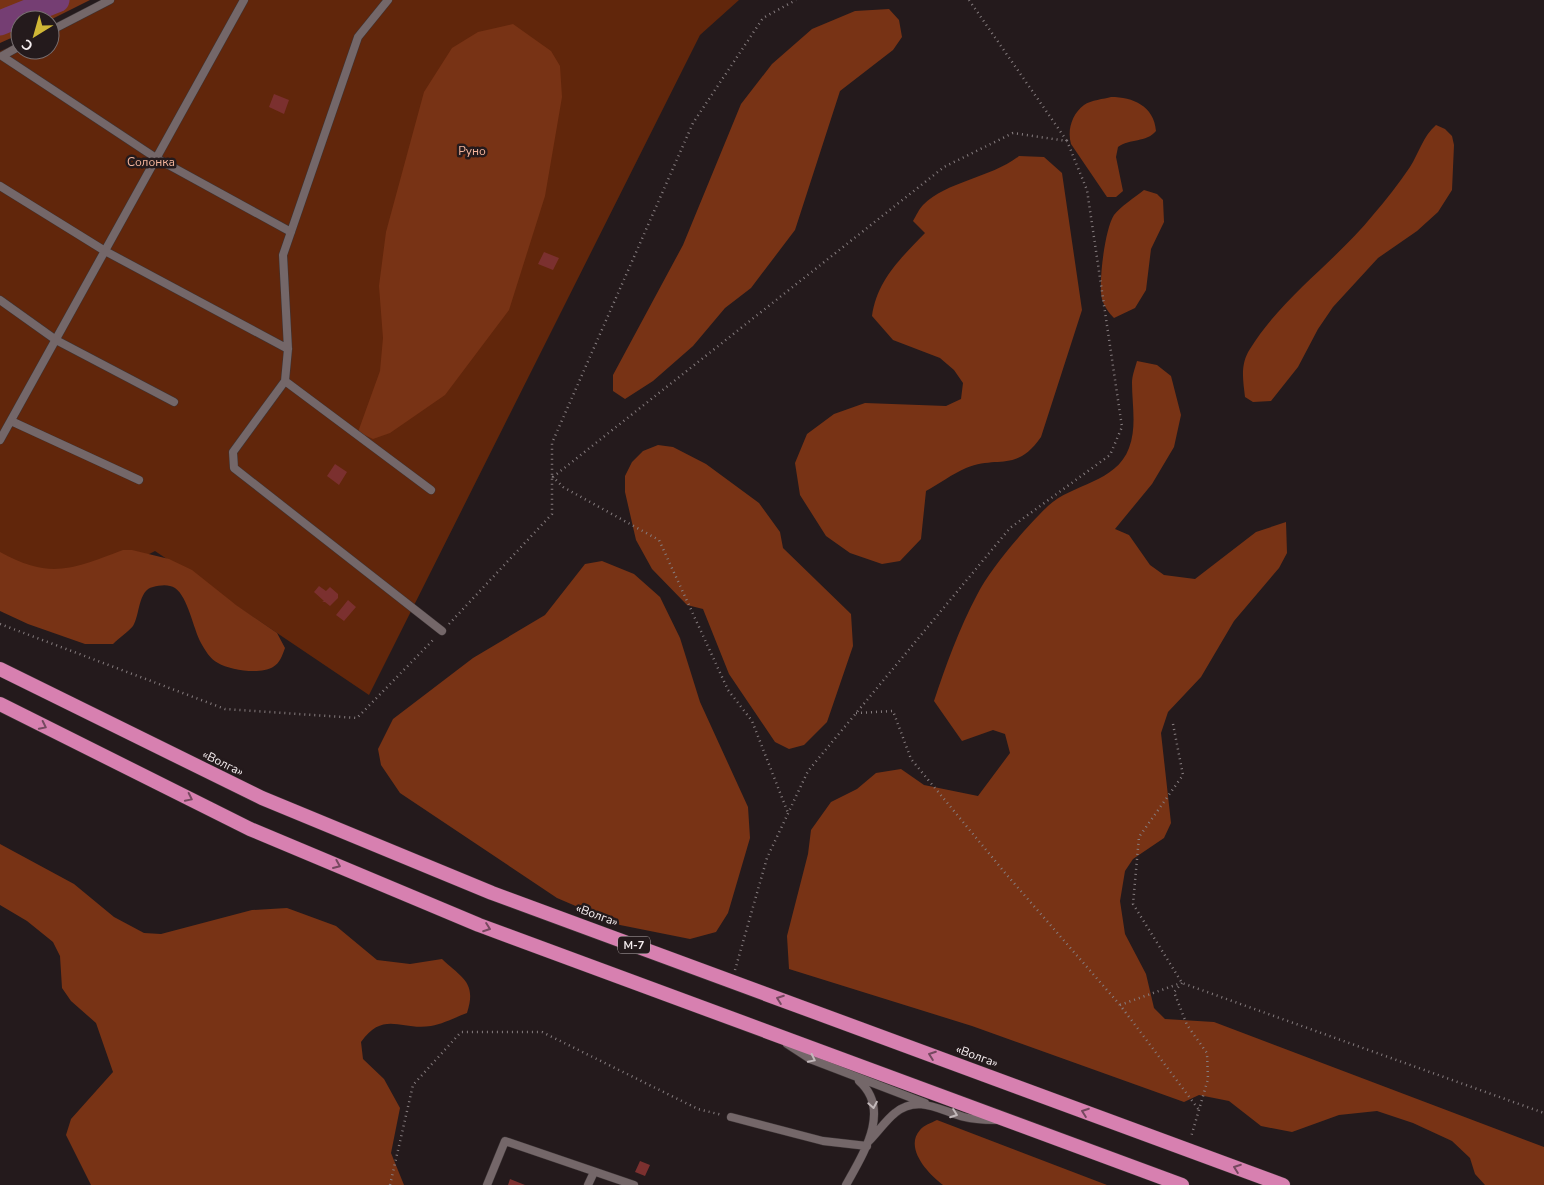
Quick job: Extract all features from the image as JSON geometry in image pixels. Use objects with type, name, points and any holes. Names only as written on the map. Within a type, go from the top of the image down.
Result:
[{"type":"highway","name":"«Волга»","points":[[0,669],[262,798],[492,893],[1283,1185]]},
{"type":"highway","points":[[0,704],[250,829],[479,925],[1182,1185]]},
{"type":"lane","points":[[60,26],[110,0]]},
{"type":"lane","points":[[0,440],[244,0]]},
{"type":"lane","points":[[388,0],[358,37],[283,255],[288,349],[286,381],[234,452],[234,468],[442,631]]},
{"type":"lane","points":[[10,52],[2,56],[156,158],[291,232]]},
{"type":"lane","points":[[0,186],[105,251],[288,349]]},
{"type":"lane","points":[[0,300],[56,340],[174,402]]},
{"type":"lane","points":[[286,381],[431,490]]},
{"type":"lane","points":[[11,421],[139,480]]},
{"type":"lane","points":[[776,1034],[784,1043],[810,1059],[853,1076],[925,1103],[980,1120],[1004,1120]]},
{"type":"lane","points":[[846,1185],[868,1143],[875,1117],[873,1100],[867,1088],[853,1076]]},
{"type":"lane","points":[[868,1143],[896,1112],[909,1106],[925,1103]]},
{"type":"lane","points":[[731,1117],[823,1141],[868,1143]]},
{"type":"lane","points":[[488,1185],[505,1141],[634,1185]]},
{"type":"lane","points":[[588,1185],[594,1172]]},
{"type":"path","points":[[0,624],[225,709],[357,718],[552,514],[552,442],[693,123],[763,18],[796,0]]},
{"type":"path","points":[[732,981],[767,858],[808,771],[1010,528],[1110,455],[1122,427],[1087,190],[1067,141],[969,0]]},
{"type":"path","points":[[553,477],[944,167],[1013,133],[1067,141]]},
{"type":"path","points":[[553,477],[563,487],[658,540],[728,690],[752,721],[788,813]]},
{"type":"path","points":[[856,713],[893,711],[911,759],[1006,874],[1120,1004],[1199,1110]]},
{"type":"path","points":[[1173,724],[1183,775],[1139,837],[1133,904],[1182,983],[1544,1113]]},
{"type":"path","points":[[1120,1004],[1182,983]]},
{"type":"path","points":[[1182,983],[1174,992],[1187,1025],[1207,1053],[1208,1079],[1188,1150]]},
{"type":"path","points":[[390,1185],[413,1085],[461,1032],[542,1032],[698,1109],[731,1117]]},
{"type":"green space","points":[[0,0],[90,0],[60,15],[60,10],[10,10],[10,38],[0,43]]},
{"type":"green space","name":"Руно","points":[[105,0],[739,0],[700,35],[369,695],[155,551],[57,602],[0,570],[0,51],[10,47],[10,60],[60,60],[60,24]]},
{"type":"green space","points":[[889,9],[899,20],[902,37],[893,50],[840,91],[795,230],[751,288],[725,308],[693,346],[653,381],[625,399],[613,391],[613,375],[683,245],[741,104],[772,64],[812,29],[855,11]]},
{"type":"green space","name":"Руно","points":[[513,24],[551,51],[560,66],[562,97],[545,196],[509,310],[445,395],[390,433],[373,439],[358,432],[380,371],[383,338],[379,286],[386,232],[424,92],[452,48],[478,32]]},
{"type":"green space","points":[[1111,97],[1134,101],[1147,109],[1154,122],[1156,131],[1148,137],[1128,142],[1118,147],[1116,157],[1123,191],[1116,197],[1107,197],[1071,144],[1070,139],[1070,128],[1076,113],[1090,102]]},
{"type":"green space","points":[[1436,125],[1445,129],[1452,136],[1454,145],[1452,190],[1438,212],[1417,231],[1378,258],[1333,307],[1318,329],[1298,367],[1271,401],[1253,402],[1245,397],[1243,372],[1245,360],[1263,330],[1293,296],[1358,232],[1378,209],[1410,167],[1424,139]]},
{"type":"green space","points":[[1019,156],[1044,157],[1062,173],[1082,310],[1041,437],[1032,448],[1015,459],[978,464],[966,468],[926,491],[921,539],[900,561],[882,564],[850,553],[826,536],[800,495],[795,463],[807,434],[834,414],[865,403],[946,406],[961,399],[963,383],[954,370],[940,358],[893,340],[872,316],[875,303],[879,291],[891,270],[925,233],[913,221],[923,205],[944,190],[996,170]]},
{"type":"green space","points":[[1144,190],[1157,194],[1163,200],[1164,222],[1151,249],[1146,290],[1135,308],[1114,318],[1104,304],[1101,292],[1103,256],[1108,232],[1114,215]]},
{"type":"green space","points":[[1137,361],[1157,365],[1171,376],[1181,415],[1174,447],[1152,484],[1115,529],[1129,535],[1150,565],[1164,575],[1195,579],[1256,532],[1286,522],[1287,553],[1279,568],[1234,621],[1201,677],[1168,712],[1161,733],[1171,823],[1164,838],[1133,859],[1125,871],[1120,901],[1125,934],[1146,974],[1154,1008],[1165,1019],[1214,1022],[1544,1147],[1544,1185],[1485,1185],[1475,1174],[1470,1158],[1452,1141],[1413,1123],[1377,1111],[1339,1115],[1292,1132],[1261,1126],[1229,1101],[1199,1095],[1184,1102],[972,1026],[789,969],[787,936],[808,854],[811,830],[831,802],[857,789],[876,773],[901,769],[924,785],[978,796],[1010,753],[1005,734],[993,730],[962,741],[934,701],[964,621],[977,595],[999,561],[1029,525],[1048,506],[1069,492],[1104,476],[1123,460],[1129,448],[1133,432],[1132,380]]},
{"type":"green space","points":[[658,445],[673,447],[706,464],[759,503],[780,532],[783,548],[851,614],[853,646],[827,722],[804,745],[789,749],[775,742],[729,674],[703,609],[687,605],[652,569],[636,540],[625,492],[625,476],[632,462],[643,451]]},
{"type":"green space","points":[[123,550],[132,550],[169,559],[192,570],[236,605],[277,633],[285,648],[279,661],[273,667],[261,671],[245,671],[223,666],[215,661],[201,643],[187,605],[180,592],[170,586],[164,585],[148,589],[142,598],[133,626],[113,644],[85,644],[28,624],[0,611],[0,552],[34,566],[62,569]]},
{"type":"green space","points":[[602,561],[634,574],[660,597],[680,638],[700,702],[748,807],[750,838],[728,913],[716,932],[690,939],[620,925],[557,898],[400,793],[381,765],[378,749],[393,719],[473,658],[545,615],[585,564]]},
{"type":"green space","points":[[0,844],[74,884],[114,917],[144,933],[161,934],[252,910],[287,908],[336,926],[377,960],[410,964],[442,959],[466,981],[469,987],[470,1003],[467,1013],[431,1026],[385,1024],[369,1032],[361,1042],[363,1059],[384,1079],[400,1108],[391,1153],[404,1185],[91,1185],[66,1135],[71,1119],[113,1072],[96,1023],[71,1001],[62,988],[60,956],[53,942],[27,921],[0,905]]},
{"type":"green space","points":[[937,1120],[1107,1185],[943,1185],[925,1168],[916,1152],[915,1145],[916,1137],[920,1130]]},
{"type":"building","points":[[274,94],[289,100],[284,114],[269,107]]},
{"type":"building","points":[[544,252],[559,258],[553,270],[538,264]]},
{"type":"building","points":[[335,464],[347,472],[339,485],[327,476]]},
{"type":"building","points":[[319,586],[326,591],[330,587],[338,594],[338,598],[330,606],[322,602],[324,601],[314,592]]},
{"type":"building","points":[[348,600],[356,607],[344,621],[336,615]]},
{"type":"building","points":[[640,1161],[650,1165],[645,1176],[635,1172]]},
{"type":"building","points":[[510,1179],[525,1185],[508,1185]]},
{"type":"waterway","name":"Солонка","points":[[0,23],[57,0]]}]
